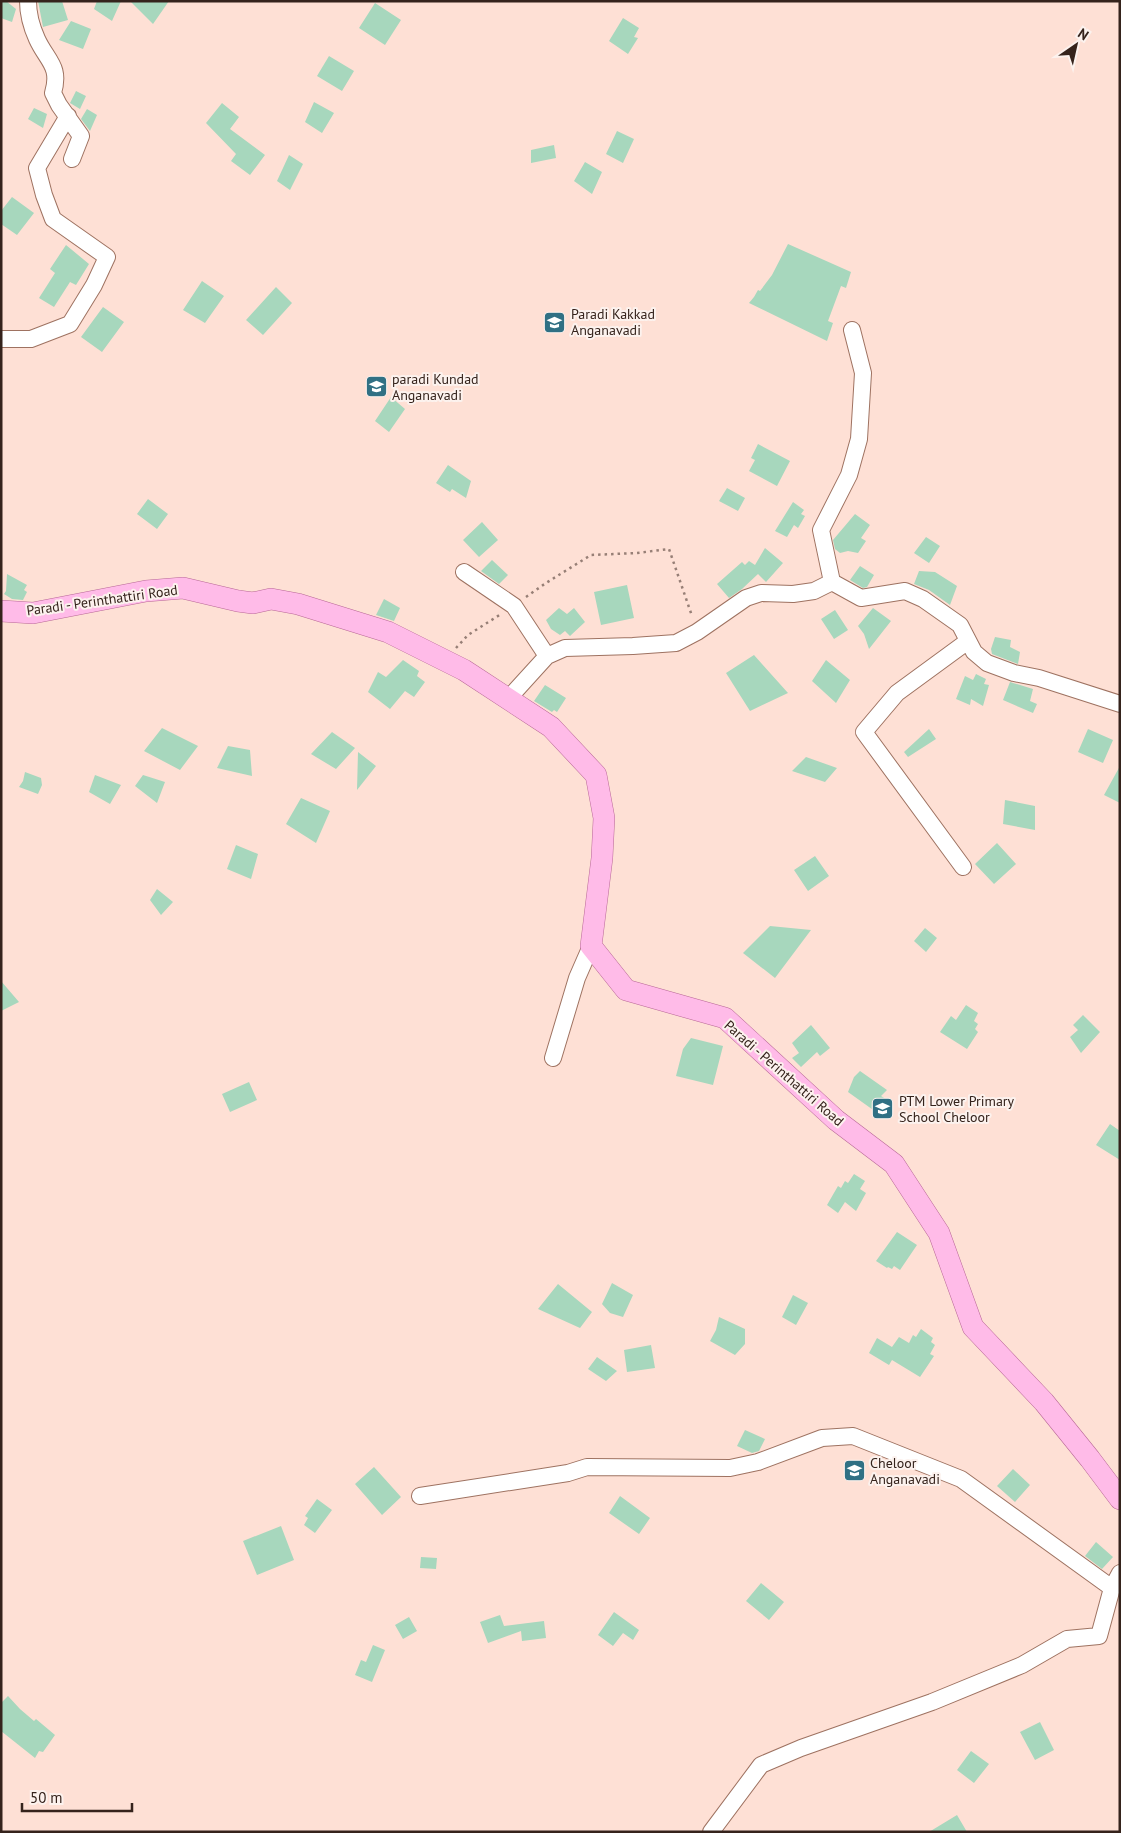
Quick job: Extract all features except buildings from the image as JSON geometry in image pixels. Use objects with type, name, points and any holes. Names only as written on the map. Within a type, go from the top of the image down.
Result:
[{"type":"main road","name":"Paradi - Perinthattiri Road","points":[[1,610],[33,613],[146,591],[183,588],[238,601],[254,603],[271,600],[298,604],[388,632],[464,670],[551,727],[596,775],[604,818],[602,858],[591,946],[626,990],[725,1018],[836,1120],[894,1164],[939,1233],[973,1327],[1044,1402],[1120,1499]]},
{"type":"street","points":[[28,1],[28,11],[37,39],[50,59],[57,79],[53,93],[59,105],[81,136],[72,159]]},
{"type":"street","points":[[1,340],[31,339],[70,324],[94,284],[106,256],[53,219],[44,195],[37,168],[68,116]]},
{"type":"street","points":[[852,330],[863,373],[859,438],[849,475],[821,530],[832,582],[861,598],[905,590],[923,599],[960,625],[974,652],[986,663],[1120,704]]},
{"type":"street","points":[[464,572],[514,606],[547,656]]},
{"type":"street","points":[[508,699],[547,656],[565,648],[676,643],[697,632],[746,598],[761,593],[793,594],[814,591],[832,582]]},
{"type":"street","points":[[964,867],[864,732],[897,693],[968,641]]},
{"type":"street","points":[[553,1058],[577,978],[591,946]]},
{"type":"street","points":[[420,1496],[568,1473],[587,1467],[730,1468],[758,1462],[822,1438],[853,1436],[960,1479],[1112,1588]]},
{"type":"street","points":[[710,1832],[761,1764],[932,1702],[1013,1669],[1067,1640],[1099,1636],[1112,1588],[1120,1573]]},
{"type":"path","points":[[445,660],[468,635],[514,606],[546,582],[591,555],[637,553],[669,549],[697,632]]},
{"type":"place","name":"Paradi Kakkad Anganavadi","points":[[555,322]]},
{"type":"place","name":"paradi Kundad Anganavadi","points":[[376,387]]},
{"type":"place","name":"PTM Lower Primary School Cheloor","points":[[883,1109]]},
{"type":"place","name":"Cheloor Anganavadi","points":[[854,1471]]}]
